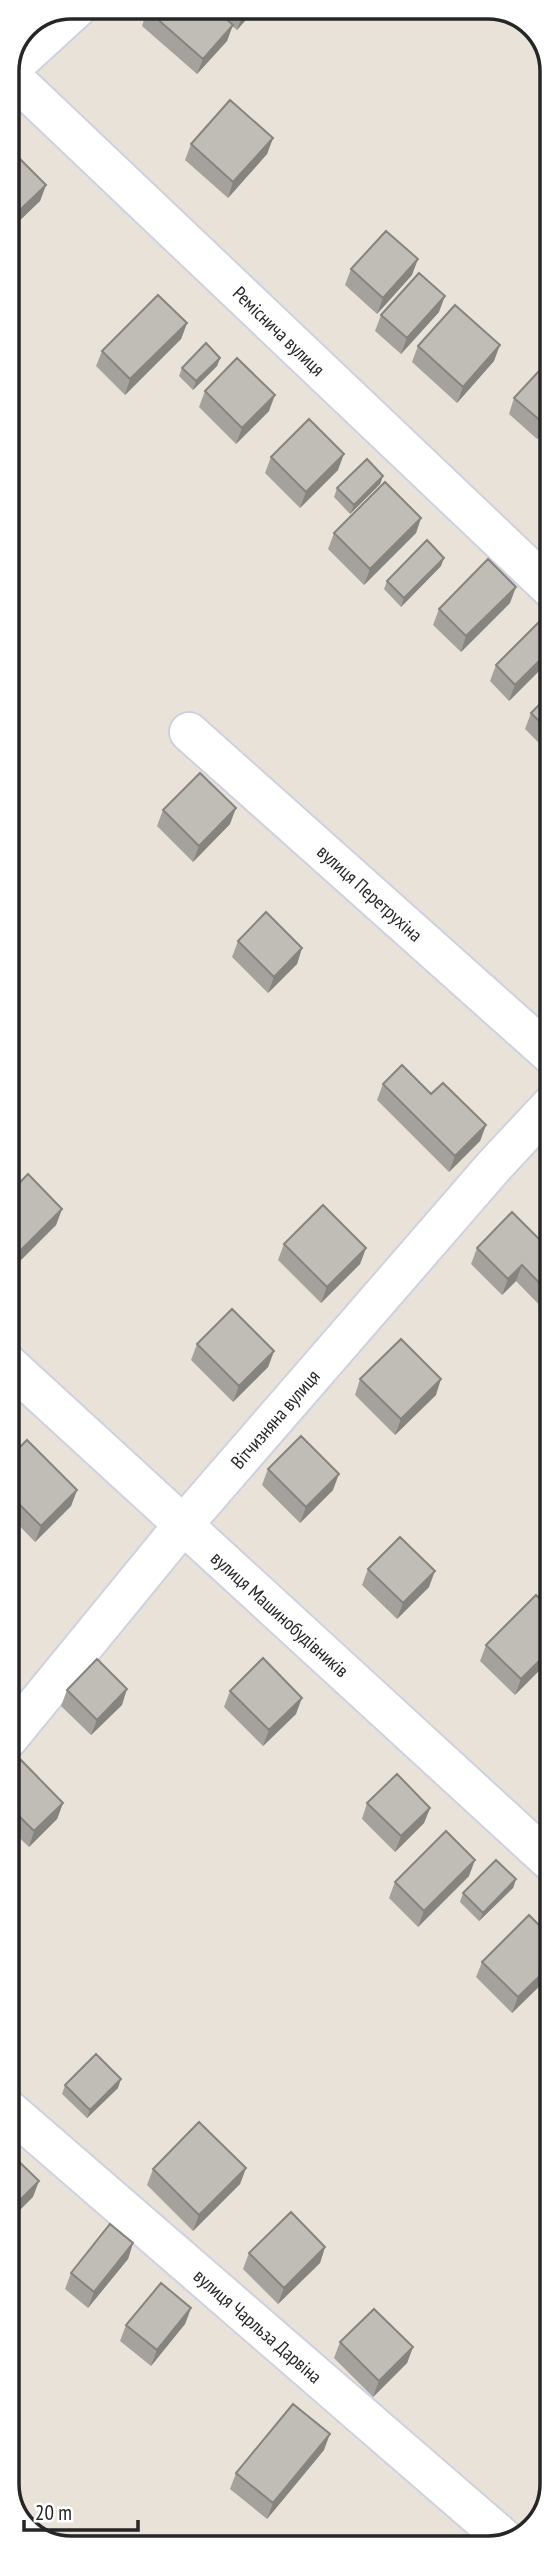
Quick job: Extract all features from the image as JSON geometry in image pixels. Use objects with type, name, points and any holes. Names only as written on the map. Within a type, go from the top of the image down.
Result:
[{"type":"street","points":[[19,75],[67,19]]},
{"type":"street","name":"Реміснича вулиця","points":[[19,91],[540,579]]},
{"type":"street","name":"вулиця Перетрухіна","points":[[189,732],[540,1045]]},
{"type":"street","name":"Вітчизняна вулиця","points":[[19,1726],[183,1525],[495,1165],[540,1117]]},
{"type":"street","name":"вулиця Машинобудівників","points":[[19,1374],[540,1852]]},
{"type":"street","name":"вулиця Чарльза Дарвіна","points":[[19,2119],[499,2535]]},
{"type":"building","points":[[157,19],[226,19],[233,25],[203,59]]},
{"type":"building","points":[[230,100],[273,138],[233,182],[191,144]]},
{"type":"building","points":[[19,158],[46,185],[19,209]]},
{"type":"building","points":[[386,231],[418,259],[383,298],[351,269]]},
{"type":"building","points":[[419,273],[445,296],[407,338],[381,315]]},
{"type":"building","points":[[158,295],[187,323],[130,379],[102,351]]},
{"type":"building","points":[[455,305],[500,345],[463,387],[418,346]]},
{"type":"building","points":[[206,343],[220,358],[196,381],[182,368]]},
{"type":"building","points":[[237,358],[275,395],[242,428],[205,391]]},
{"type":"building","points":[[540,370],[540,420],[514,398]]},
{"type":"building","points":[[309,419],[344,454],[306,492],[271,457]]},
{"type":"building","points":[[367,459],[383,476],[354,505],[337,488]]},
{"type":"building","points":[[385,482],[421,518],[370,569],[334,533]]},
{"type":"building","points":[[427,540],[444,558],[404,598],[387,581]]},
{"type":"building","points":[[488,559],[516,587],[466,636],[439,609]]},
{"type":"building","points":[[540,623],[540,660],[515,685],[496,665]]},
{"type":"building","points":[[540,704],[540,722],[531,713]]},
{"type":"building","points":[[200,773],[236,808],[199,846],[163,810]]},
{"type":"building","points":[[266,912],[302,948],[274,977],[238,941]]},
{"type":"building","points":[[402,1065],[431,1094],[443,1083],[486,1125],[455,1156],[383,1084]]},
{"type":"building","points":[[28,1174],[62,1209],[19,1252],[19,1183]]},
{"type":"building","points":[[323,1205],[366,1248],[327,1287],[284,1244]]},
{"type":"building","points":[[512,1212],[540,1240],[540,1284],[522,1265],[508,1279],[477,1248]]},
{"type":"building","points":[[232,1309],[274,1351],[239,1386],[197,1344]]},
{"type":"building","points":[[401,1339],[441,1379],[401,1419],[360,1379]]},
{"type":"building","points":[[301,1436],[339,1474],[306,1507],[268,1469]]},
{"type":"building","points":[[27,1440],[77,1490],[41,1526],[19,1504],[19,1448]]},
{"type":"building","points":[[400,1537],[435,1571],[403,1603],[368,1569]]},
{"type":"building","points":[[536,1595],[540,1599],[540,1660],[521,1679],[486,1645]]},
{"type":"building","points":[[263,1658],[302,1698],[269,1730],[230,1691]]},
{"type":"building","points":[[97,1659],[127,1689],[97,1720],[67,1690]]},
{"type":"building","points":[[21,1760],[63,1803],[34,1831],[19,1816]]},
{"type":"building","points":[[397,1774],[430,1808],[401,1836],[367,1803]]},
{"type":"building","points":[[446,1831],[475,1860],[424,1911],[395,1882]]},
{"type":"building","points":[[496,1860],[516,1879],[483,1913],[463,1893]]},
{"type":"building","points":[[529,1915],[540,1926],[540,1976],[518,1997],[482,1962]]},
{"type":"building","points":[[96,2054],[121,2079],[90,2110],[65,2085]]},
{"type":"building","points":[[199,2122],[246,2168],[199,2215],[153,2169]]},
{"type":"building","points":[[19,2162],[39,2181],[19,2201]]},
{"type":"building","points":[[291,2212],[325,2247],[284,2288],[249,2253]]},
{"type":"building","points":[[110,2224],[133,2243],[94,2292],[71,2273]]},
{"type":"building","points":[[161,2283],[191,2308],[157,2350],[126,2325]]},
{"type":"building","points":[[374,2309],[413,2347],[379,2381],[340,2342]]},
{"type":"building","points":[[293,2404],[330,2434],[273,2503],[236,2473]]}]
